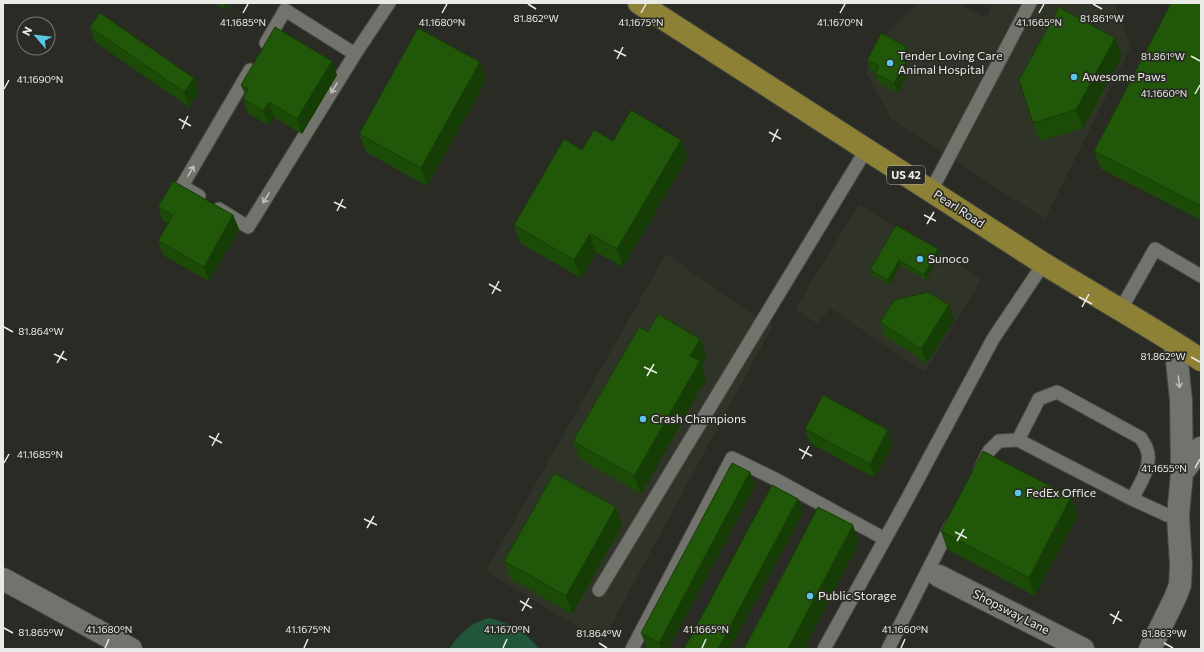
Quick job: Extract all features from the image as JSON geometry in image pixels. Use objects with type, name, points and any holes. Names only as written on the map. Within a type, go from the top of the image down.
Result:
[{"type":"main road","name":"Pearl Road","points":[[639,3],[1044,264],[1121,309],[1201,360]]},
{"type":"street","points":[[1150,649],[1180,585],[1181,565],[1178,516],[1182,473],[1181,400],[1176,343]]},
{"type":"street","points":[[1182,473],[1201,448]]},
{"type":"street","name":"Shopsway Lane","points":[[934,573],[1083,649]]},
{"type":"street","points":[[3,579],[131,649]]},
{"type":"lane","points":[[355,54],[285,10],[182,186],[248,227],[355,54],[389,3]]},
{"type":"lane","points":[[931,191],[1030,3]]},
{"type":"lane","points":[[600,590],[866,150]]},
{"type":"lane","points":[[1121,309],[1155,248],[1201,276]]},
{"type":"lane","points":[[824,649],[993,339],[1044,264]]},
{"type":"lane","points":[[1018,440],[1039,399],[1057,392],[1141,438],[1147,448],[1147,471],[1132,499]]},
{"type":"lane","points":[[975,479],[989,451],[999,441],[1018,440],[1132,499],[1168,515],[1178,516]]},
{"type":"lane","points":[[632,649],[732,458],[773,478],[885,539]]},
{"type":"lane","points":[[888,649],[934,573],[957,514]]},
{"type":"shaded area","points":[[918,3],[956,3],[986,18],[993,3],[1115,3],[1131,47],[1045,219],[892,120],[866,72],[885,36]]},
{"type":"shaded area","points":[[859,204],[943,253],[981,280],[925,372],[830,308],[818,324],[795,309]]},
{"type":"shaded area","points":[[666,254],[754,315],[773,325],[602,642],[486,571]]},
{"type":"shaded area","points":[[489,618],[505,623],[522,632],[539,649],[449,649],[466,629],[482,620]]},
{"type":"building","points":[[1171,3],[1201,3],[1201,206],[1094,151]]},
{"type":"building","name":"Awesome Paws","points":[[1059,7],[1115,38],[1076,110],[1033,123],[1019,80]]},
{"type":"building","points":[[100,13],[194,78],[184,92],[90,27]]},
{"type":"building","points":[[275,27],[332,61],[297,119],[269,102],[263,111],[243,99],[248,89],[241,85]]},
{"type":"building","points":[[418,28],[480,62],[421,168],[359,134]]},
{"type":"building","name":"Tender Loving Care Animal Hospital","points":[[881,33],[907,47],[900,59],[906,62],[894,83],[875,73],[879,66],[867,60]]},
{"type":"building","points":[[631,110],[681,140],[617,249],[590,234],[574,260],[514,225],[564,139],[582,150],[594,130],[613,141]]},
{"type":"building","points":[[173,181],[233,215],[204,267],[158,241],[173,215],[158,207]]},
{"type":"building","points":[[896,225],[938,249],[924,275],[899,260],[888,280],[870,270]]},
{"type":"building","points":[[928,292],[949,305],[921,349],[880,322],[894,300]]},
{"type":"building","name":"Crash Champions","points":[[658,314],[700,339],[690,356],[700,361],[634,476],[573,441],[639,327],[648,332]]},
{"type":"building","points":[[823,395],[888,430],[870,464],[805,429]]},
{"type":"building","points":[[983,451],[1071,497],[1029,578],[941,531]]},
{"type":"building","points":[[732,463],[750,472],[659,643],[641,633]]},
{"type":"building","points":[[554,473],[616,507],[566,596],[504,561]]},
{"type":"building","points":[[772,485],[798,499],[718,649],[684,649]]},
{"type":"building","points":[[818,507],[853,525],[788,649],[744,649]]},
{"type":"place","name":"Tender Loving Care Animal Hospital","points":[[890,63]]},
{"type":"place","name":"Awesome Paws","points":[[1074,77]]},
{"type":"place","name":"Sunoco","points":[[920,259]]},
{"type":"place","name":"Crash Champions","points":[[643,419]]},
{"type":"place","name":"FedEx Office","points":[[1018,493]]},
{"type":"place","name":"Public Storage","points":[[810,596]]}]
